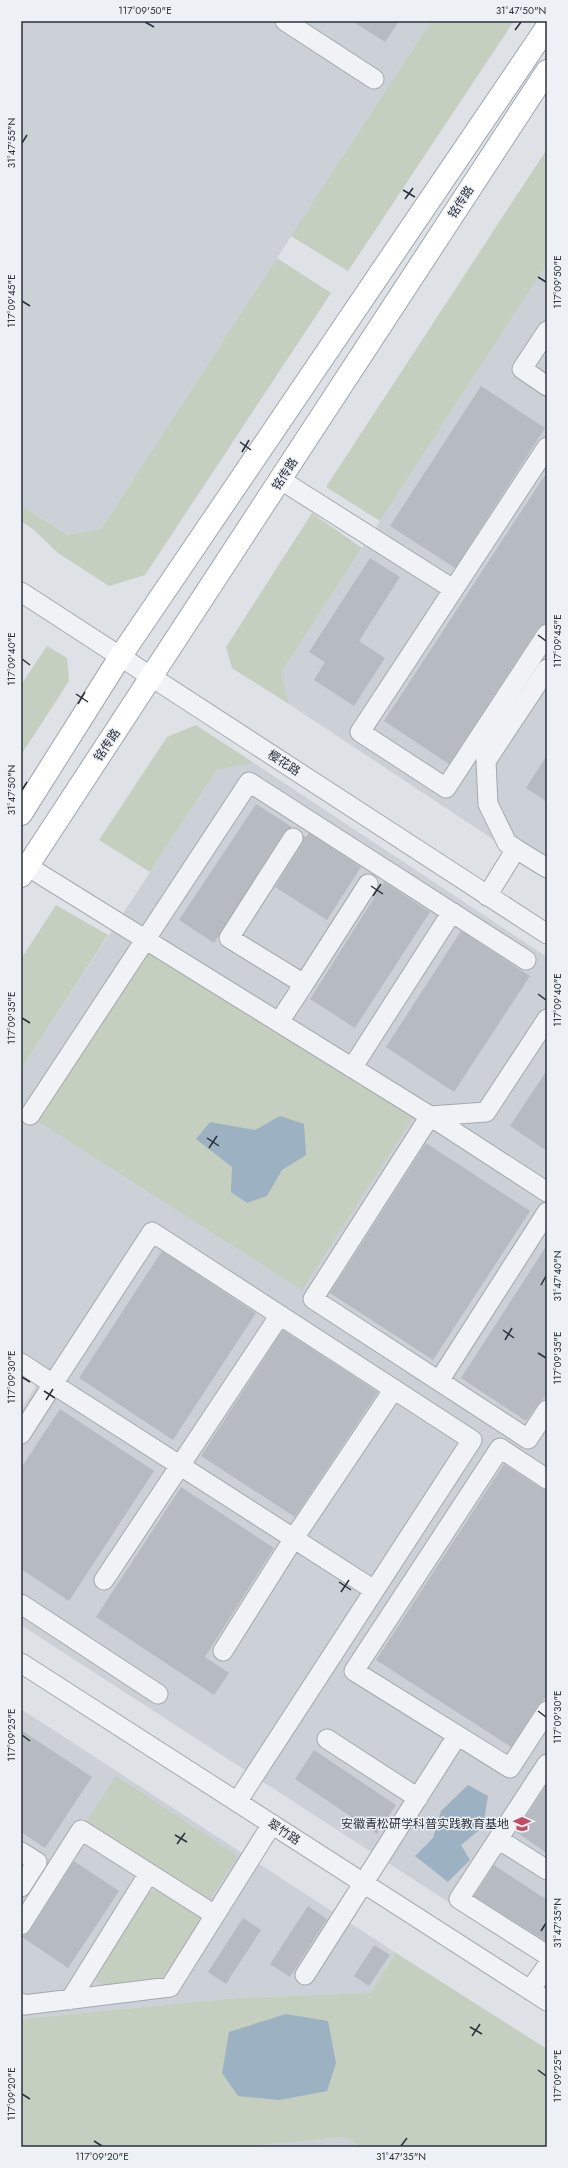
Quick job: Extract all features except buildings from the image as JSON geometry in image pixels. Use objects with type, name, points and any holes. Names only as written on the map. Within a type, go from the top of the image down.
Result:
[{"type":"main road","points":[[21,814],[120,657],[547,26]]},
{"type":"main road","name":"铭传路","points":[[24,870],[281,480],[547,71]]},
{"type":"street","points":[[285,21],[374,79]]},
{"type":"street","points":[[547,331],[522,369],[547,386]]},
{"type":"street","points":[[547,446],[360,732],[446,788],[547,634]]},
{"type":"street","points":[[281,480],[453,589]]},
{"type":"street","name":"樱花路","points":[[21,592],[547,934]]},
{"type":"street","points":[[547,669],[486,761],[488,804],[507,843],[547,868]]},
{"type":"street","points":[[30,1115],[249,782],[526,960]]},
{"type":"street","points":[[294,838],[229,938],[304,984]]},
{"type":"street","points":[[487,896],[516,849]]},
{"type":"street","points":[[24,870],[145,939],[430,1116],[547,1192]]},
{"type":"street","points":[[278,1022],[368,884]]},
{"type":"street","points":[[352,1068],[452,912]]},
{"type":"street","points":[[430,1116],[486,1112],[547,1019]]},
{"type":"street","points":[[430,1116],[313,1299],[528,1439],[547,1410]]},
{"type":"street","points":[[439,1381],[547,1212]]},
{"type":"street","points":[[21,1434],[152,1232],[472,1440],[237,1802]]},
{"type":"street","points":[[104,1580],[280,1315]]},
{"type":"street","points":[[21,1363],[374,1590]]},
{"type":"street","points":[[223,1651],[294,1538],[394,1389]]},
{"type":"street","points":[[547,1479],[500,1448],[354,1671],[510,1768],[547,1711]]},
{"type":"street","points":[[21,1604],[158,1694]]},
{"type":"street","name":"翠竹路","points":[[21,1663],[547,2001]]},
{"type":"street","points":[[305,1975],[457,1736]]},
{"type":"street","points":[[327,1740],[418,1798]]},
{"type":"street","points":[[547,1764],[459,1899],[547,1955]]},
{"type":"street","points":[[21,2003],[24,2005],[170,1987],[272,1824]]},
{"type":"street","points":[[21,1925],[81,1830],[215,1915]]},
{"type":"street","points":[[498,1839],[547,1870]]},
{"type":"street","points":[[21,1852],[37,1862],[21,1886]]},
{"type":"street","points":[[70,2000],[149,1873]]},
{"type":"street","points":[[530,1990],[547,1966]]},
{"type":"shaded area","points":[[21,21],[431,21],[101,529],[67,535],[21,505]]},
{"type":"shaded area","points":[[547,264],[547,875],[289,704],[281,673]]},
{"type":"shaded area","points":[[254,763],[547,957],[547,1966],[21,1625],[21,1410],[37,1384],[21,1374],[21,1069],[217,770]]},
{"type":"shaded area","points":[[21,1709],[396,1953],[370,1993],[236,1998],[21,2019]]},
{"type":"shaded area","points":[[345,2137],[361,2147],[239,2147],[279,2143]]},
{"type":"green space","points":[[431,21],[514,21],[348,271],[291,236]]},
{"type":"green space","points":[[547,149],[547,264],[380,521],[326,487]]},
{"type":"green space","points":[[277,258],[331,293],[145,575],[109,586],[58,553],[34,530],[21,521],[21,505],[67,535],[101,529]]},
{"type":"green space","points":[[312,513],[362,548],[281,673],[289,704],[232,668],[226,647]]},
{"type":"green space","points":[[47,646],[67,658],[69,681],[21,755],[21,685]]},
{"type":"green space","points":[[196,725],[254,763],[217,770],[150,872],[99,840],[167,737]]},
{"type":"green space","points":[[56,905],[108,935],[21,1069],[21,959]]},
{"type":"green space","points":[[148,946],[414,1116],[302,1290],[36,1120]]},
{"type":"green space","points":[[116,1776],[238,1856],[208,1903],[85,1824]]},
{"type":"green space","points":[[159,1889],[203,1916],[165,1978],[106,1986],[91,1977],[145,1893]]},
{"type":"green space","points":[[396,1953],[547,2049],[547,2147],[361,2147],[345,2137],[239,2147],[21,2147],[21,2019],[236,1998],[370,1993]]},
{"type":"water","points":[[280,1116],[304,1124],[306,1155],[282,1170],[267,1196],[247,1203],[231,1192],[232,1167],[196,1139],[210,1122],[255,1130]]},
{"type":"water","points":[[468,1785],[488,1796],[483,1827],[461,1845],[470,1860],[448,1882],[415,1856],[433,1838],[441,1811]]},
{"type":"water","points":[[286,2014],[328,2021],[336,2063],[327,2091],[279,2100],[238,2096],[222,2073],[229,2032]]},
{"type":"place","name":"安徽青松研学科普实践教育基地","points":[[522,1824]]}]
